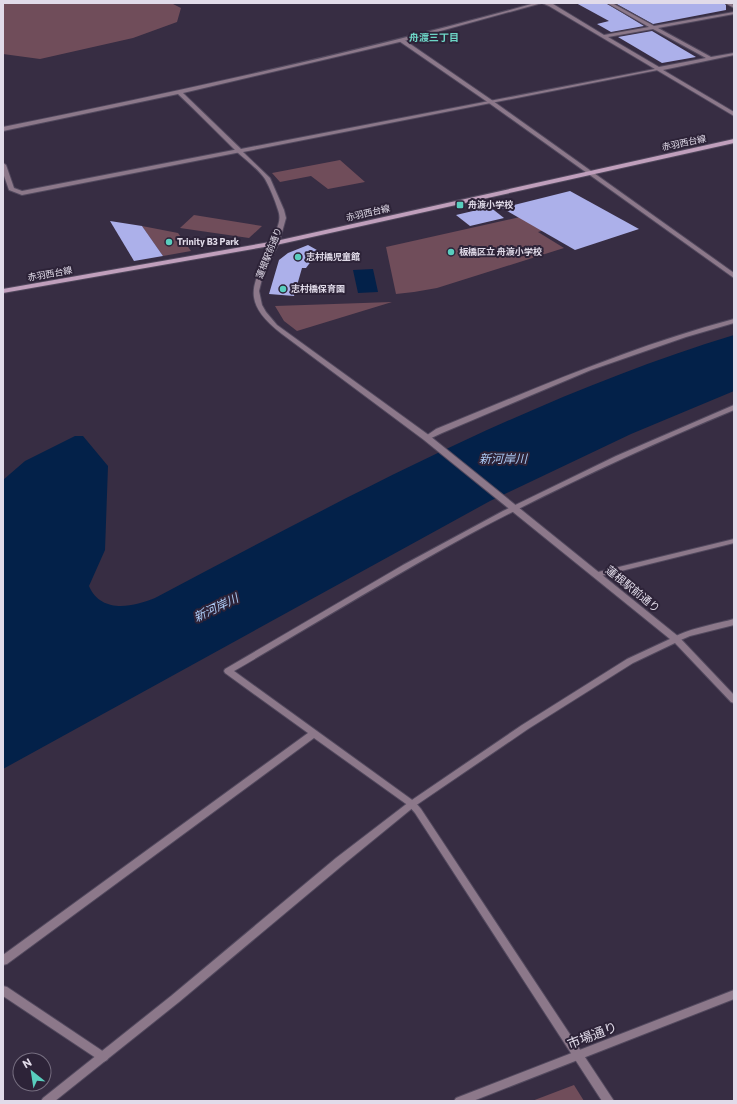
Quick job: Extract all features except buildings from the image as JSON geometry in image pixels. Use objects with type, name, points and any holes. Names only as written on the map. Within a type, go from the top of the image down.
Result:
[{"type":"main road","name":"赤羽西台線","points":[[3,291],[276,243],[734,141]]},
{"type":"street","points":[[3,129],[256,76],[401,40],[540,3]]},
{"type":"street","points":[[544,3],[551,5],[734,114]]},
{"type":"street","points":[[551,5],[558,3]]},
{"type":"street","points":[[609,3],[710,59]]},
{"type":"street","points":[[727,3],[734,7]]},
{"type":"street","points":[[604,36],[734,13]]},
{"type":"street","points":[[401,40],[491,102],[734,276]]},
{"type":"street","points":[[3,165],[11,189],[22,193],[734,54]]},
{"type":"street","name":"蓮根駅前通り","points":[[178,92],[267,178],[281,210],[283,218],[276,243],[260,276],[256,291],[259,305],[268,320],[429,439],[676,639],[734,700]]},
{"type":"street","points":[[429,439],[439,430],[589,369],[684,336],[734,321]]},
{"type":"street","points":[[608,1101],[412,804],[313,734],[228,671],[512,506],[648,444],[734,407]]},
{"type":"street","points":[[597,575],[734,541]]},
{"type":"street","points":[[47,1101],[103,1057],[340,861],[412,804],[525,727],[630,661],[687,634],[734,622]]},
{"type":"street","points":[[3,961],[313,734]]},
{"type":"street","points":[[3,990],[103,1057]]},
{"type":"street","name":"市場通り","points":[[460,1101],[734,994]]},
{"type":"shaded area","points":[[3,3],[171,3],[181,8],[177,22],[133,38],[40,59],[3,54]]},
{"type":"shaded area","points":[[340,160],[365,182],[328,189],[311,176],[280,182],[272,173]]},
{"type":"shaded area","points":[[560,208],[579,219],[538,232],[564,248],[437,288],[396,294],[386,247]]},
{"type":"shaded area","points":[[194,215],[262,226],[249,238],[180,228]]},
{"type":"shaded area","name":"Trinity B3 Park","points":[[142,226],[178,233],[191,251],[163,256]]},
{"type":"shaded area","points":[[392,302],[297,331],[284,321],[275,306]]},
{"type":"shaded area","points":[[574,1085],[584,1101],[532,1101]]},
{"type":"water","points":[[373,269],[378,292],[358,293],[353,270]]},
{"type":"water","name":"新河岸川","points":[[734,335],[734,391],[631,434],[490,501],[3,769],[3,480],[25,461],[75,436],[83,436],[108,466],[105,550],[89,586],[94,595],[101,601],[118,606],[128,606],[155,598],[367,488],[511,419],[584,388],[659,360]]},
{"type":"place","name":"舟渡小学校","points":[[460,205]]},
{"type":"place","name":"Trinity B3 Park","points":[[169,242]]},
{"type":"place","name":"板橋区立 舟渡小学校","points":[[451,252]]},
{"type":"place","name":"志村橋児童館","points":[[298,257]]},
{"type":"place","name":"志村橋保育園","points":[[283,289]]},
{"type":"district","name":"舟渡三丁目","points":[[434,37]]}]
